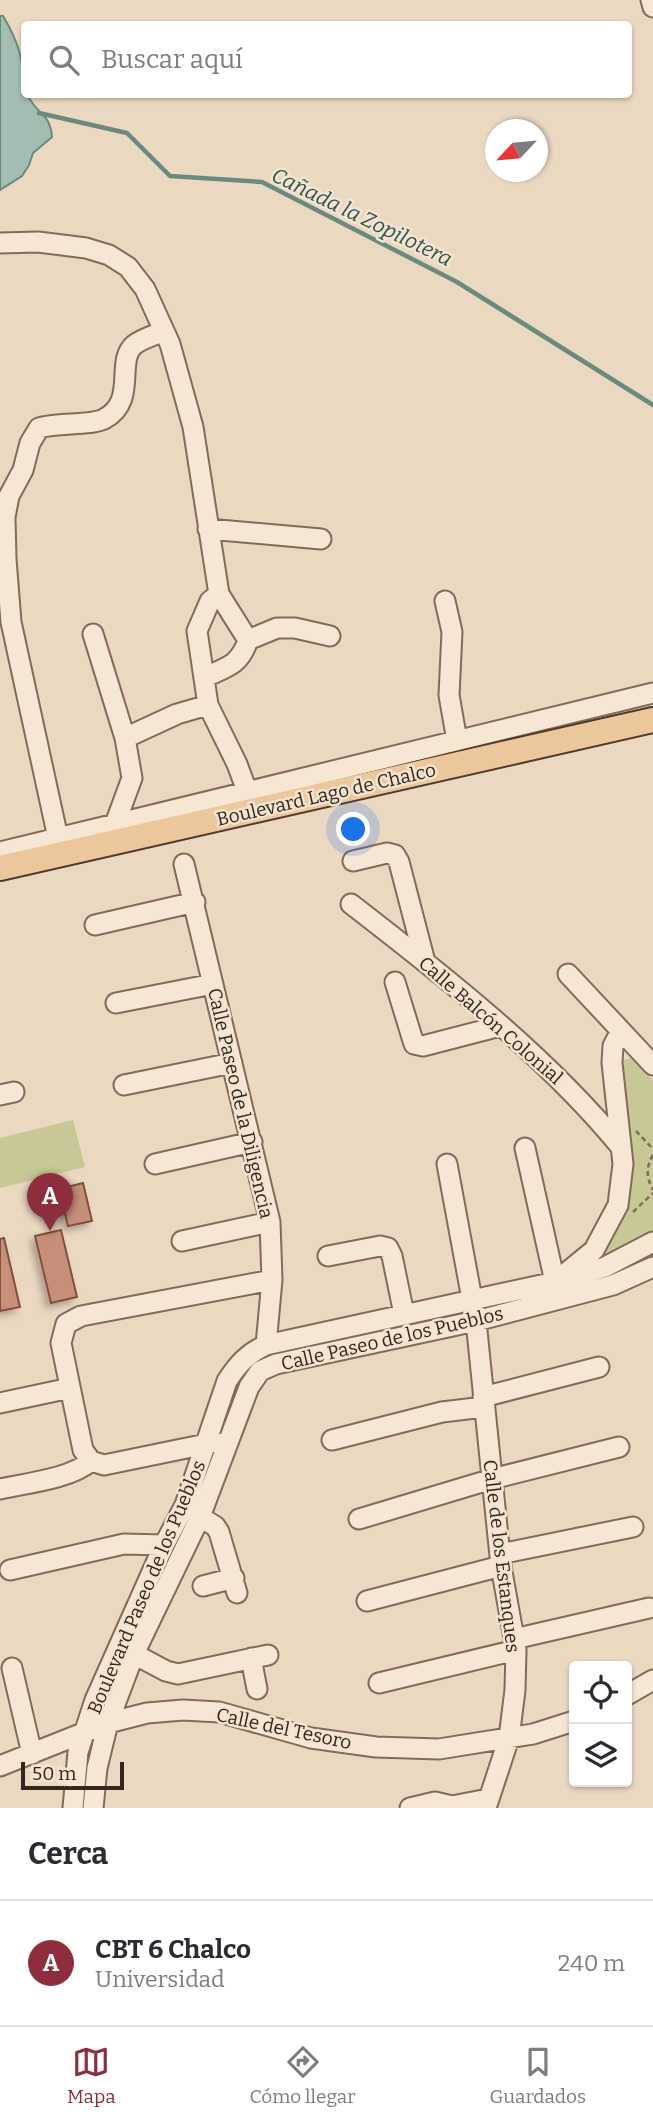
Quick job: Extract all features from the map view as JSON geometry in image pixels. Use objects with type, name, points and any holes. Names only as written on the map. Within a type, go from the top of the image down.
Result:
[{"type":"main road","name":"Boulevard Lago de Chalco","points":[[0,869],[653,720]]},
{"type":"street","points":[[651,0],[653,8]]},
{"type":"street","points":[[0,243],[38,243],[86,248],[109,255],[128,267],[145,289],[170,344],[193,427],[219,594],[248,639],[244,653],[233,665],[205,677]]},
{"type":"street","points":[[58,838],[11,622],[5,517],[9,496],[23,470],[30,443],[39,428],[102,420],[115,411],[123,397],[128,356],[134,345],[164,331]]},
{"type":"street","points":[[208,529],[321,539]]},
{"type":"street","points":[[219,594],[209,601],[197,631],[208,705],[247,791]]},
{"type":"street","points":[[445,601],[452,632],[449,695],[457,741]]},
{"type":"street","points":[[248,639],[277,628],[295,628],[330,636]]},
{"type":"street","points":[[93,634],[125,738],[132,778],[115,824]]},
{"type":"street","points":[[0,852],[653,693]]},
{"type":"street","points":[[125,738],[177,713],[208,705]]},
{"type":"street","points":[[353,861],[387,853],[395,855],[425,961]]},
{"type":"street","name":"Calle Paseo de la Diligencia","points":[[184,864],[270,1222],[272,1280],[266,1345]]},
{"type":"street","points":[[95,925],[195,902]]},
{"type":"street","name":"Calle Balcón Colonial","points":[[351,904],[425,961],[500,1026],[587,1106],[621,1147]]},
{"type":"street","points":[[568,974],[653,1065]]},
{"type":"street","points":[[395,982],[414,1044],[423,1046],[500,1026]]},
{"type":"street","points":[[116,1003],[213,984]]},
{"type":"street","points":[[526,1148],[555,1282],[594,1250],[618,1205],[623,1164],[612,1063],[613,1046],[621,1031]]},
{"type":"street","points":[[124,1085],[232,1063]]},
{"type":"street","points":[[155,1164],[252,1142]]},
{"type":"street","name":"Calle de los Estanques","points":[[447,1164],[474,1311],[500,1560],[515,1645],[509,1738],[487,1803]]},
{"type":"street","points":[[182,1241],[270,1222]]},
{"type":"street","name":"Calle Paseo de los Pueblos","points":[[266,1345],[404,1314],[474,1311],[555,1282],[609,1276],[653,1242]]},
{"type":"street","points":[[328,1256],[380,1246],[388,1248],[404,1314]]},
{"type":"street","points":[[594,1250],[609,1276]]},
{"type":"street","name":"Calle Paseo de los Pueblos","points":[[93,1808],[97,1768],[108,1723],[135,1654],[200,1517],[249,1387],[260,1371],[275,1364],[653,1266]]},
{"type":"street","points":[[230,1440],[104,1465],[90,1461],[83,1450],[61,1343],[66,1324],[80,1316],[272,1280]]},
{"type":"street","name":"Boulevard Paseo de los Pueblos","points":[[73,1808],[78,1752],[95,1700],[164,1545],[186,1505],[227,1381],[239,1363],[254,1350],[266,1345]]},
{"type":"street","points":[[331,1440],[484,1402],[599,1367]]},
{"type":"street","points":[[2,1397],[70,1388]]},
{"type":"street","points":[[359,1519],[492,1479],[619,1447]]},
{"type":"street","points":[[0,1489],[55,1476],[67,1476],[82,1469],[90,1461]]},
{"type":"street","points":[[200,1517],[215,1526],[219,1532],[235,1586],[203,1586]]},
{"type":"street","points":[[367,1601],[500,1560],[633,1527]]},
{"type":"street","points":[[10,1570],[124,1544],[164,1545]]},
{"type":"street","points":[[379,1683],[649,1608]]},
{"type":"street","points":[[135,1654],[166,1671],[178,1674],[259,1656],[257,1689]]},
{"type":"street","points":[[12,1668],[32,1754]]},
{"type":"street","points":[[632,1692],[653,1680]]},
{"type":"street","name":"Calle del Tesoro","points":[[0,1766],[108,1723],[148,1713],[183,1710],[219,1712],[312,1738],[376,1747],[439,1749],[533,1734],[569,1723]]},
{"type":"street","points":[[410,1808],[435,1802],[452,1806],[487,1803]]},
{"type":"path","points":[[653,1155],[647,1173],[653,1189]]},
{"type":"shaded area","points":[[0,16],[3,16],[21,59],[21,98],[29,98],[46,118],[52,137],[33,153],[22,176],[0,190]]},
{"type":"shaded area","points":[[630,1058],[653,1080],[653,1238],[611,1260],[604,1249],[623,1213],[618,1063]]},
{"type":"shaded area","points":[[73,1120],[85,1167],[0,1188],[0,1138]]},
{"type":"building","points":[[83,1183],[92,1221],[68,1226],[59,1189]]},
{"type":"building","points":[[61,1230],[77,1297],[51,1303],[35,1236]]},
{"type":"building","points":[[4,1238],[20,1307],[0,1311],[0,1239]]},
{"type":"waterway","name":"Cañada la Zopilotera","points":[[39,113],[127,133],[170,176],[262,182],[457,282],[653,405]]},
{"type":"place","name":"CBT 6 Chalco","points":[[50,1231]]}]
